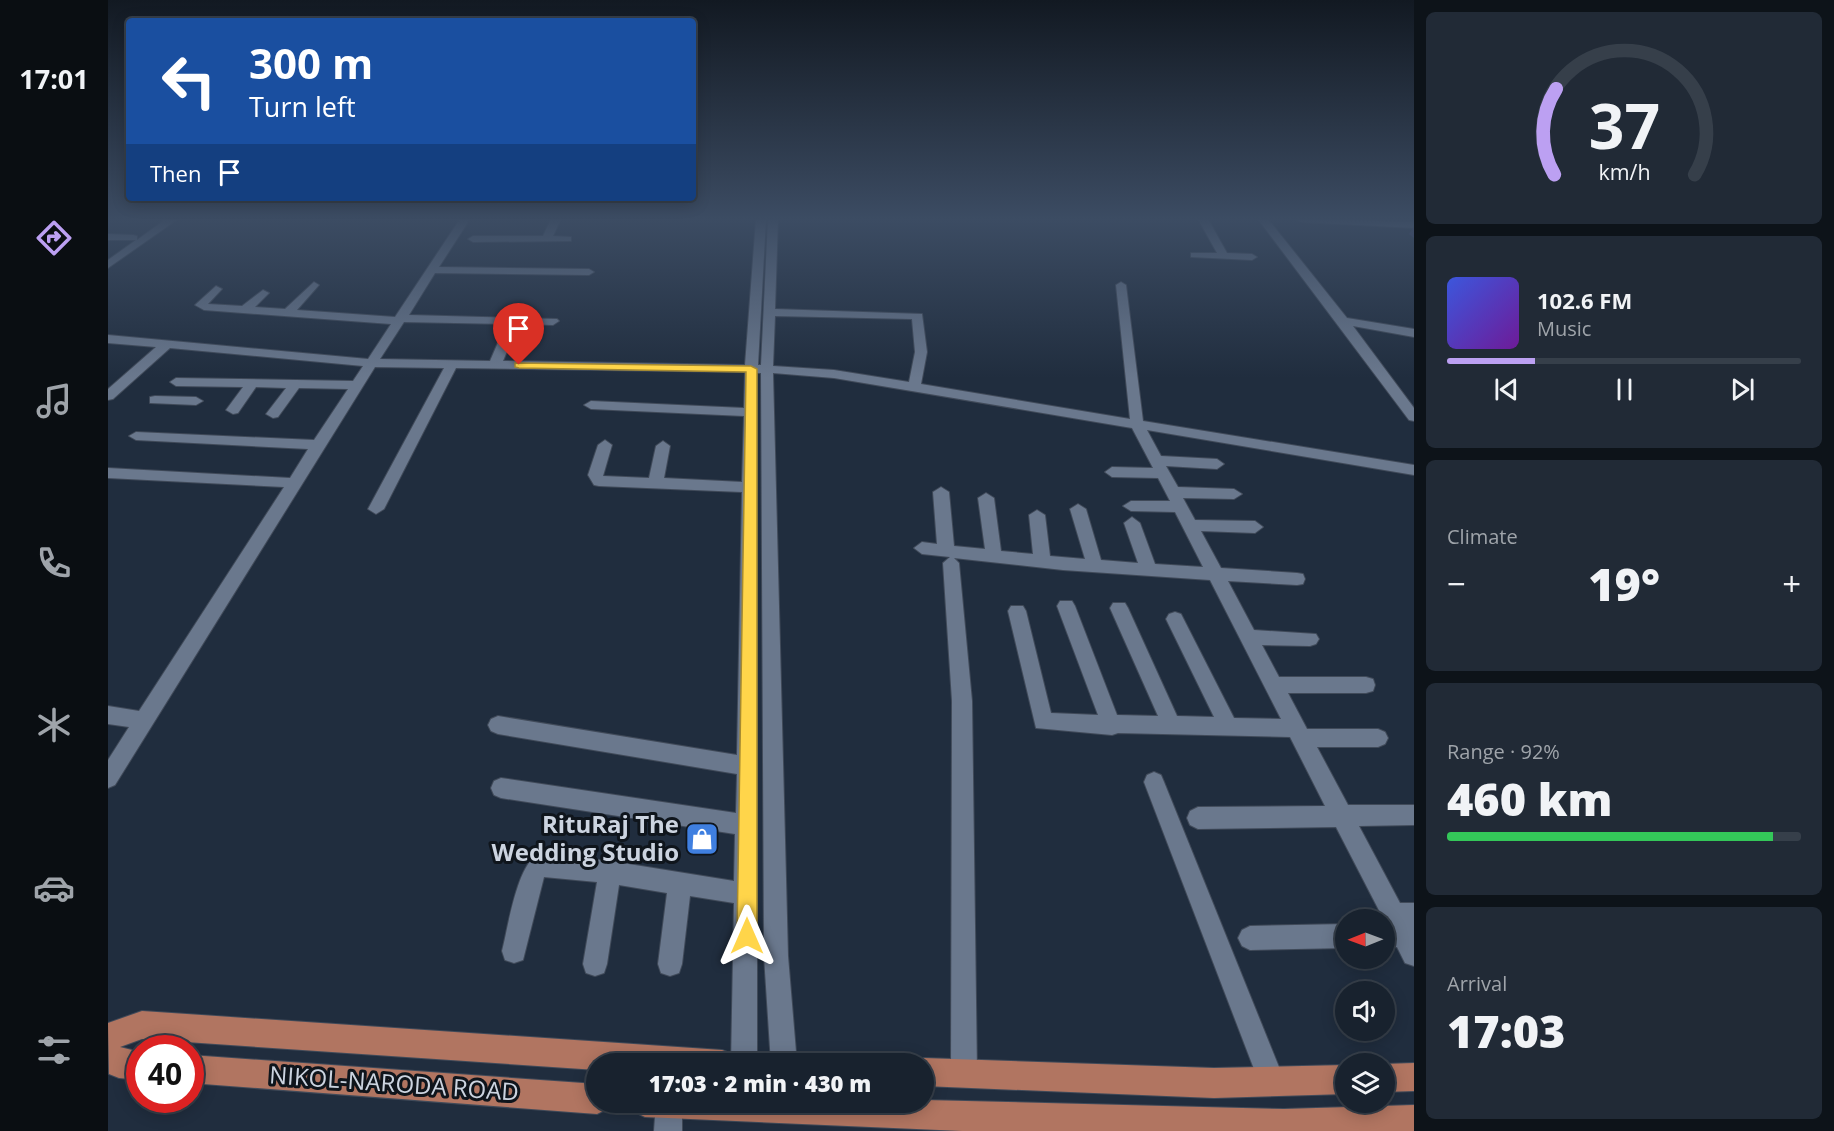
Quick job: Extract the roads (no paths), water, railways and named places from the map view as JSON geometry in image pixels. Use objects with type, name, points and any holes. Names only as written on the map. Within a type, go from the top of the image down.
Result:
[{"type":"main road","points":[[108,1037],[142,1025],[586,1055]]},
{"type":"main road","points":[[108,1056],[119,1064],[126,1065]]},
{"type":"main road","name":"NIKOL-NARODA ROAD","points":[[204,1070],[586,1098]]},
{"type":"main road","points":[[934,1072],[1214,1083],[1335,1079]]},
{"type":"main road","points":[[1395,1078],[1414,1077]]},
{"type":"main road","points":[[911,1113],[1212,1126],[1414,1120]]},
{"type":"street","points":[[108,778],[318,445],[431,272]]},
{"type":"street","points":[[525,272],[589,273]]},
{"type":"street","points":[[760,272],[759,369],[776,956],[783,1053]]},
{"type":"street","points":[[744,1053],[751,412],[769,312],[770,272]]},
{"type":"street","points":[[1304,272],[1414,417]]},
{"type":"street","points":[[288,313],[314,285]]},
{"type":"street","points":[[1121,285],[1137,424],[1402,931]]},
{"type":"street","points":[[216,289],[203,301],[204,307],[400,320],[553,321]]},
{"type":"street","points":[[246,310],[263,293]]},
{"type":"street","points":[[769,312],[918,316],[921,352],[914,388]]},
{"type":"street","points":[[495,365],[513,321]]},
{"type":"street","points":[[1343,321],[1414,333]]},
{"type":"street","points":[[108,350],[114,340],[373,363],[759,369],[834,374],[1414,470]]},
{"type":"street","points":[[108,396],[166,345]]},
{"type":"street","points":[[376,509],[452,364]]},
{"type":"street","points":[[176,382],[358,385]]},
{"type":"street","points":[[155,399],[192,406],[213,383]]},
{"type":"street","points":[[232,410],[253,383]]},
{"type":"street","points":[[273,414],[295,384]]},
{"type":"street","points":[[591,405],[751,412]]},
{"type":"street","points":[[135,436],[318,445]]},
{"type":"street","points":[[605,445],[595,475],[599,481],[750,487]]},
{"type":"street","points":[[655,484],[663,446]]},
{"type":"street","points":[[1112,472],[1217,464]]},
{"type":"street","points":[[108,473],[294,483]]},
{"type":"street","points":[[941,492],[962,702],[964,1074]]},
{"type":"street","points":[[1149,570],[1132,514],[1176,499],[1234,494]]},
{"type":"street","points":[[986,498],[994,556]]},
{"type":"street","points":[[1078,508],[1095,566]]},
{"type":"street","points":[[1036,515],[1042,561]]},
{"type":"street","points":[[1190,525],[1255,527]]},
{"type":"street","points":[[922,548],[948,557],[994,556],[1095,566],[1297,579]]},
{"type":"street","points":[[1066,606],[1112,726]]},
{"type":"street","points":[[1119,608],[1172,726]]},
{"type":"street","points":[[1017,611],[1043,722],[1112,726],[1229,727],[1378,738]]},
{"type":"street","points":[[1175,619],[1229,727]]},
{"type":"street","points":[[1248,637],[1310,639]]},
{"type":"street","points":[[1274,685],[1366,685]]},
{"type":"street","points":[[108,716],[145,721]]},
{"type":"street","points":[[498,725],[748,766]]},
{"type":"street","points":[[1154,782],[1272,1082]]},
{"type":"street","points":[[501,788],[748,825]]},
{"type":"street","points":[[1198,818],[1343,818],[1414,815]]},
{"type":"street","points":[[514,951],[534,872],[539,865],[610,872],[747,894]]},
{"type":"street","points":[[595,964],[610,872]]},
{"type":"street","points":[[670,964],[680,883]]},
{"type":"street","points":[[1250,938],[1335,936]]},
{"type":"place","name":"RituRaj The Wedding Studio","points":[[702,839]]}]
